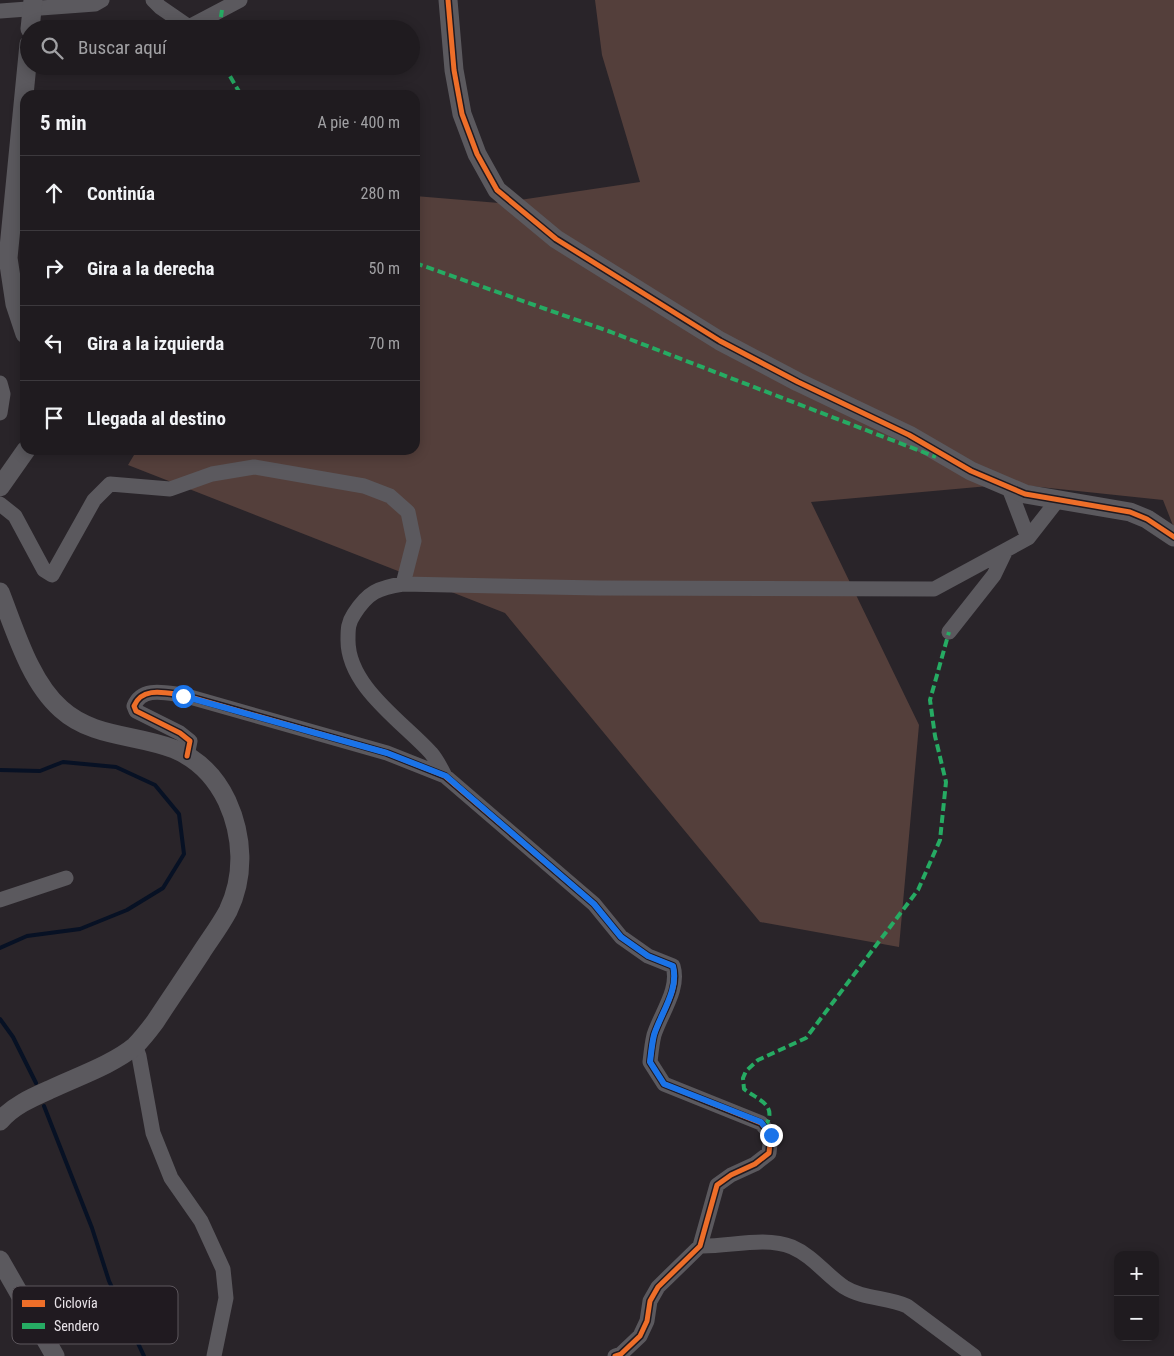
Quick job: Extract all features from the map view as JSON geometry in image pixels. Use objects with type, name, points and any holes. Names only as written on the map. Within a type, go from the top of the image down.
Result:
[{"type":"street","points":[[0,11],[32,4],[95,4],[102,0]]},
{"type":"street","points":[[153,0],[179,20]]},
{"type":"street","points":[[202,20],[240,0]]},
{"type":"street","points":[[448,0],[454,70],[462,114],[477,154],[497,190],[556,239],[720,341],[798,382],[909,435],[971,470],[1025,494],[1130,512],[1147,519],[1174,537]]},
{"type":"street","points":[[31,20],[32,4]]},
{"type":"street","points":[[24,90],[26,75]]},
{"type":"street","points":[[20,136],[8,258],[15,304],[20,319]]},
{"type":"street","points":[[0,383],[3,394],[0,413]]},
{"type":"street","points":[[0,487],[22,455]]},
{"type":"street","points":[[0,504],[15,516],[44,570],[52,575],[94,500],[110,484],[170,489],[212,474],[254,467],[364,486],[390,496],[408,512],[414,541],[403,584]]},
{"type":"street","points":[[1009,488],[1028,538]]},
{"type":"street","points":[[615,1356],[621,1354],[640,1336],[646,1321],[650,1302],[658,1287],[700,1246],[717,1185],[731,1175],[755,1164],[769,1153],[771,1135],[761,1122],[664,1084],[650,1062],[654,1035],[666,1010],[675,975],[673,966],[648,956],[621,937],[594,904],[446,776],[432,754],[387,711],[355,671],[348,647],[348,622],[363,601],[382,588],[403,584],[599,588],[934,589],[1028,538],[1057,501]]},
{"type":"street","points":[[949,632],[994,575],[1006,550]]},
{"type":"street","points":[[0,592],[33,672],[51,700],[61,710],[89,727],[105,733],[162,745],[187,756],[208,772],[224,795],[240,841],[239,878],[228,910],[155,1022],[135,1045],[114,1059],[28,1100],[14,1108],[0,1121]]},
{"type":"street","points":[[187,756],[190,742],[180,733],[136,712],[134,706],[136,701],[146,693],[161,692],[183,696],[387,753],[446,776]]},
{"type":"street","points":[[0,900],[66,878]]},
{"type":"street","points":[[135,1045],[139,1056],[153,1133],[171,1178],[201,1221],[223,1269],[226,1298],[214,1356]]},
{"type":"street","points":[[700,1246],[772,1244],[792,1247],[812,1259],[844,1287],[860,1294],[896,1301],[907,1306],[974,1356]]},
{"type":"street","points":[[0,1260],[15,1286]]},
{"type":"street","points":[[48,1344],[55,1356]]},
{"type":"shaded area","points":[[595,0],[1174,0],[1174,528],[1163,500],[1011,484],[811,502],[919,725],[899,947],[760,922],[505,613],[128,465],[134,455],[420,455],[420,196],[499,203],[640,182],[602,55]]},
{"type":"waterway","points":[[0,770],[40,771],[63,762],[116,767],[155,785],[179,814],[184,854],[163,888],[127,910],[80,929],[27,936],[0,948]]},
{"type":"waterway","points":[[0,1019],[13,1037],[36,1083]]},
{"type":"waterway","points":[[44,1106],[92,1228],[111,1286]]},
{"type":"waterway","points":[[138,1344],[144,1356]]},
{"type":"marked path","points":[[220,20],[222,10]]},
{"type":"marked path","points":[[229,75],[238,90]]},
{"type":"marked path","points":[[420,265],[611,332],[936,457]]},
{"type":"marked path","points":[[765,1127],[768,1120],[768,1108],[761,1100],[744,1089],[743,1078],[746,1071],[758,1060],[806,1038],[918,890],[940,840],[946,782],[935,736],[930,700],[949,632]]},
{"type":"cycle path","points":[[448,0],[454,70],[462,114],[477,154],[497,190],[556,239],[720,341],[798,382],[909,435],[971,471],[1025,494],[1130,512],[1147,519],[1174,537]]},
{"type":"cycle path","points":[[187,756],[190,741],[180,733],[136,711],[134,706],[138,700],[149,693],[155,692],[183,695],[387,753],[445,776],[594,904],[621,937],[648,956],[673,966],[674,983],[672,992],[654,1035],[650,1062],[664,1084],[761,1123],[771,1135],[769,1153],[755,1164],[731,1175],[717,1185],[700,1246],[658,1287],[650,1301],[647,1321],[640,1336],[621,1354],[615,1356]]},
{"type":"route","points":[[183,696],[387,753],[446,776],[594,904],[621,937],[648,956],[673,966],[675,975],[666,1010],[654,1035],[650,1062],[664,1084],[761,1122],[771,1135]]}]
